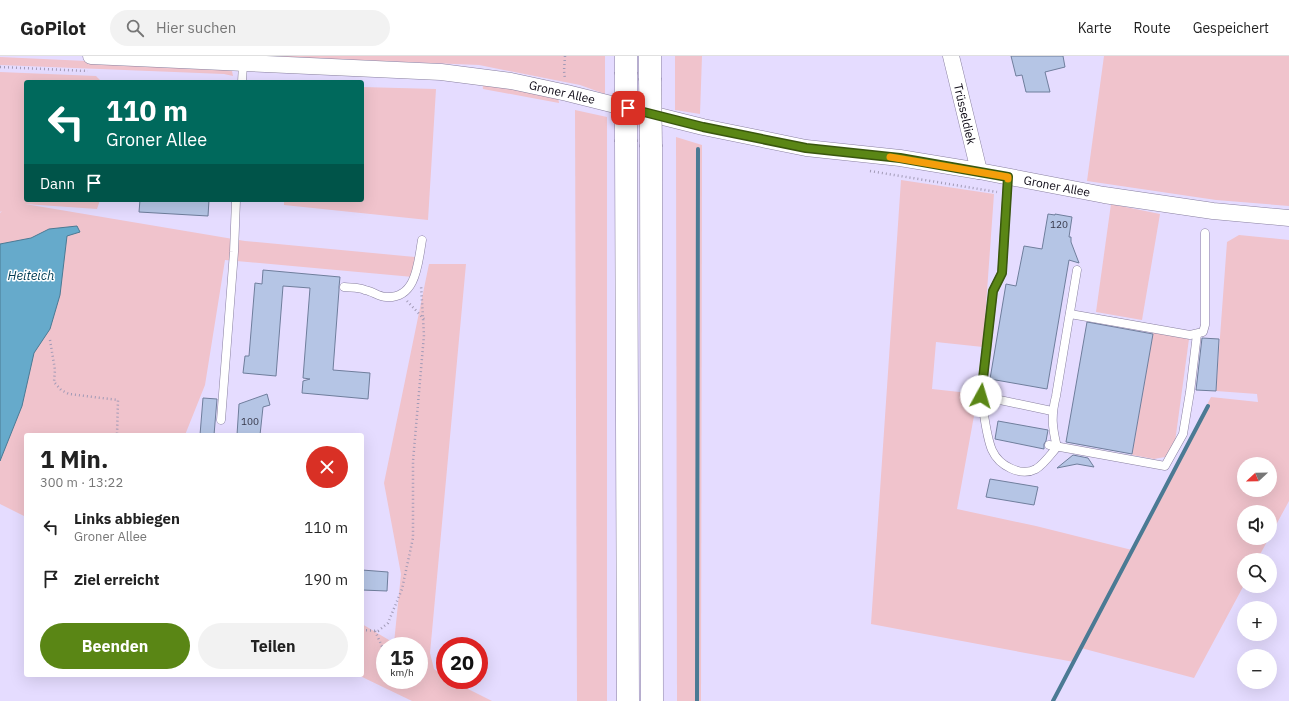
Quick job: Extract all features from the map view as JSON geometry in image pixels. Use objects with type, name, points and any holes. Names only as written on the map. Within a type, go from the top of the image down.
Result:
[{"type":"highway","points":[[650,56],[652,701]]},
{"type":"highway","points":[[626,64],[628,701]]},
{"type":"street","name":"Groner Allee","points":[[91,56],[460,74],[512,81],[567,93],[703,127],[798,147],[900,158],[979,171],[1104,195],[1213,211],[1289,218]]},
{"type":"street","name":"Trüsseldiek","points":[[951,56],[979,171]]},
{"type":"lane","points":[[242,80],[243,64]]},
{"type":"lane","points":[[1008,177],[1002,273],[993,291],[981,396],[992,451],[1002,464],[1013,470],[1026,472],[1036,469],[1057,447]]},
{"type":"lane","points":[[221,420],[234,252],[236,202]]},
{"type":"lane","points":[[1070,314],[1190,335],[1203,332],[1205,325],[1205,233]]},
{"type":"lane","points":[[344,288],[358,288],[385,297],[405,292],[413,282],[422,240]]},
{"type":"lane","points":[[1057,447],[1052,423],[1052,411],[1056,396],[1077,270]]},
{"type":"lane","points":[[1049,445],[1165,466],[1183,434],[1197,334]]},
{"type":"lane","points":[[981,396],[1052,411]]},
{"type":"path","points":[[565,56],[564,71],[567,93]]},
{"type":"path","points":[[364,630],[378,631],[388,623],[402,589],[413,538],[413,461],[424,335],[422,291],[417,269]]},
{"type":"path","points":[[400,294],[424,319]]},
{"type":"path","points":[[50,340],[55,370],[54,382],[61,390],[69,394],[118,400],[117,433]]},
{"type":"path","points":[[375,631],[378,637]]},
{"type":"shaded area","points":[[258,56],[605,56],[605,94],[580,85],[479,65]]},
{"type":"shaded area","points":[[675,56],[702,56],[700,114],[675,110]]},
{"type":"shaded area","points":[[1104,56],[1289,56],[1289,206],[1216,200],[1087,181]]},
{"type":"shaded area","points":[[0,57],[216,67],[232,71],[233,76],[224,74],[0,65]]},
{"type":"shaded area","points":[[0,72],[96,76],[100,80],[24,80],[24,202],[99,202],[97,209],[25,204],[245,241],[415,257],[413,277],[225,260],[205,385],[186,433],[24,433],[24,516],[0,504],[0,213],[2,211],[0,212]]},
{"type":"shaded area","points":[[482,81],[558,96],[559,103],[483,89]]},
{"type":"shaded area","points":[[364,87],[436,89],[428,220],[284,205],[284,202],[364,202]]},
{"type":"shaded area","points":[[575,110],[607,117],[607,701],[577,701]]},
{"type":"shaded area","points":[[676,137],[702,145],[701,701],[677,701]]},
{"type":"shaded area","points":[[901,180],[994,194],[983,347],[936,342],[932,389],[978,394],[957,509],[1036,526],[1132,550],[1211,397],[1258,402],[1257,394],[1216,391],[1227,242],[1239,235],[1289,240],[1289,501],[1277,523],[1277,505],[1237,505],[1237,545],[1265,545],[1261,553],[1237,553],[1237,593],[1240,593],[1194,678],[1081,648],[1074,662],[871,624]]},
{"type":"shaded area","points":[[1111,204],[1160,214],[1142,320],[1096,312]]},
{"type":"shaded area","points":[[429,264],[466,264],[430,653],[434,669],[436,670],[436,689],[468,689],[492,701],[412,701],[387,689],[428,689],[428,637],[395,637],[401,574],[384,483]]},
{"type":"shaded area","points":[[1153,332],[1189,339],[1175,442],[1165,457],[1154,459],[1132,455]]},
{"type":"shaded area","points":[[364,625],[384,637],[376,637],[376,684],[362,677],[364,677]]},
{"type":"water","name":"Heiteich","points":[[77,226],[80,232],[67,236],[60,295],[50,329],[34,353],[22,406],[0,461],[0,244],[31,238],[49,229]]},
{"type":"building","points":[[1011,56],[1063,56],[1065,67],[1045,72],[1050,92],[1026,92],[1022,75],[1016,76]]},
{"type":"building","points":[[140,202],[209,202],[208,216],[139,212]]},
{"type":"building","points":[[1048,214],[1072,217],[1069,237],[1071,237],[1071,242],[1079,263],[1069,260],[1047,389],[990,379],[1006,284],[1016,286],[1024,246],[1042,249]]},
{"type":"building","points":[[263,270],[340,277],[333,370],[370,373],[368,399],[302,393],[303,381],[310,379],[303,378],[310,288],[283,286],[276,376],[243,373],[245,356],[249,356],[255,283],[262,284]]},
{"type":"building","points":[[1087,322],[1153,334],[1132,454],[1066,442]]},
{"type":"building","points":[[1202,338],[1219,339],[1216,391],[1196,390]]},
{"type":"building","points":[[267,394],[270,405],[263,407],[260,433],[237,433],[239,404]]},
{"type":"building","points":[[203,398],[217,399],[214,433],[200,433]]},
{"type":"building","points":[[998,421],[1048,430],[1044,449],[995,439]]},
{"type":"building","points":[[1073,455],[1088,458],[1094,467],[1077,464],[1057,468]]},
{"type":"building","points":[[990,479],[1038,487],[1034,505],[986,497]]},
{"type":"building","points":[[364,570],[388,572],[387,591],[364,590]]},
{"type":"waterway","points":[[697,701],[698,149]]},
{"type":"waterway","points":[[1053,701],[1208,406]]},
{"type":"slow traffic","points":[[890,157],[979,171],[1008,177],[1008,179]]},
{"type":"route","points":[[628,108],[703,127],[806,148],[900,158],[1008,177],[1002,273],[993,291],[981,396]]}]
